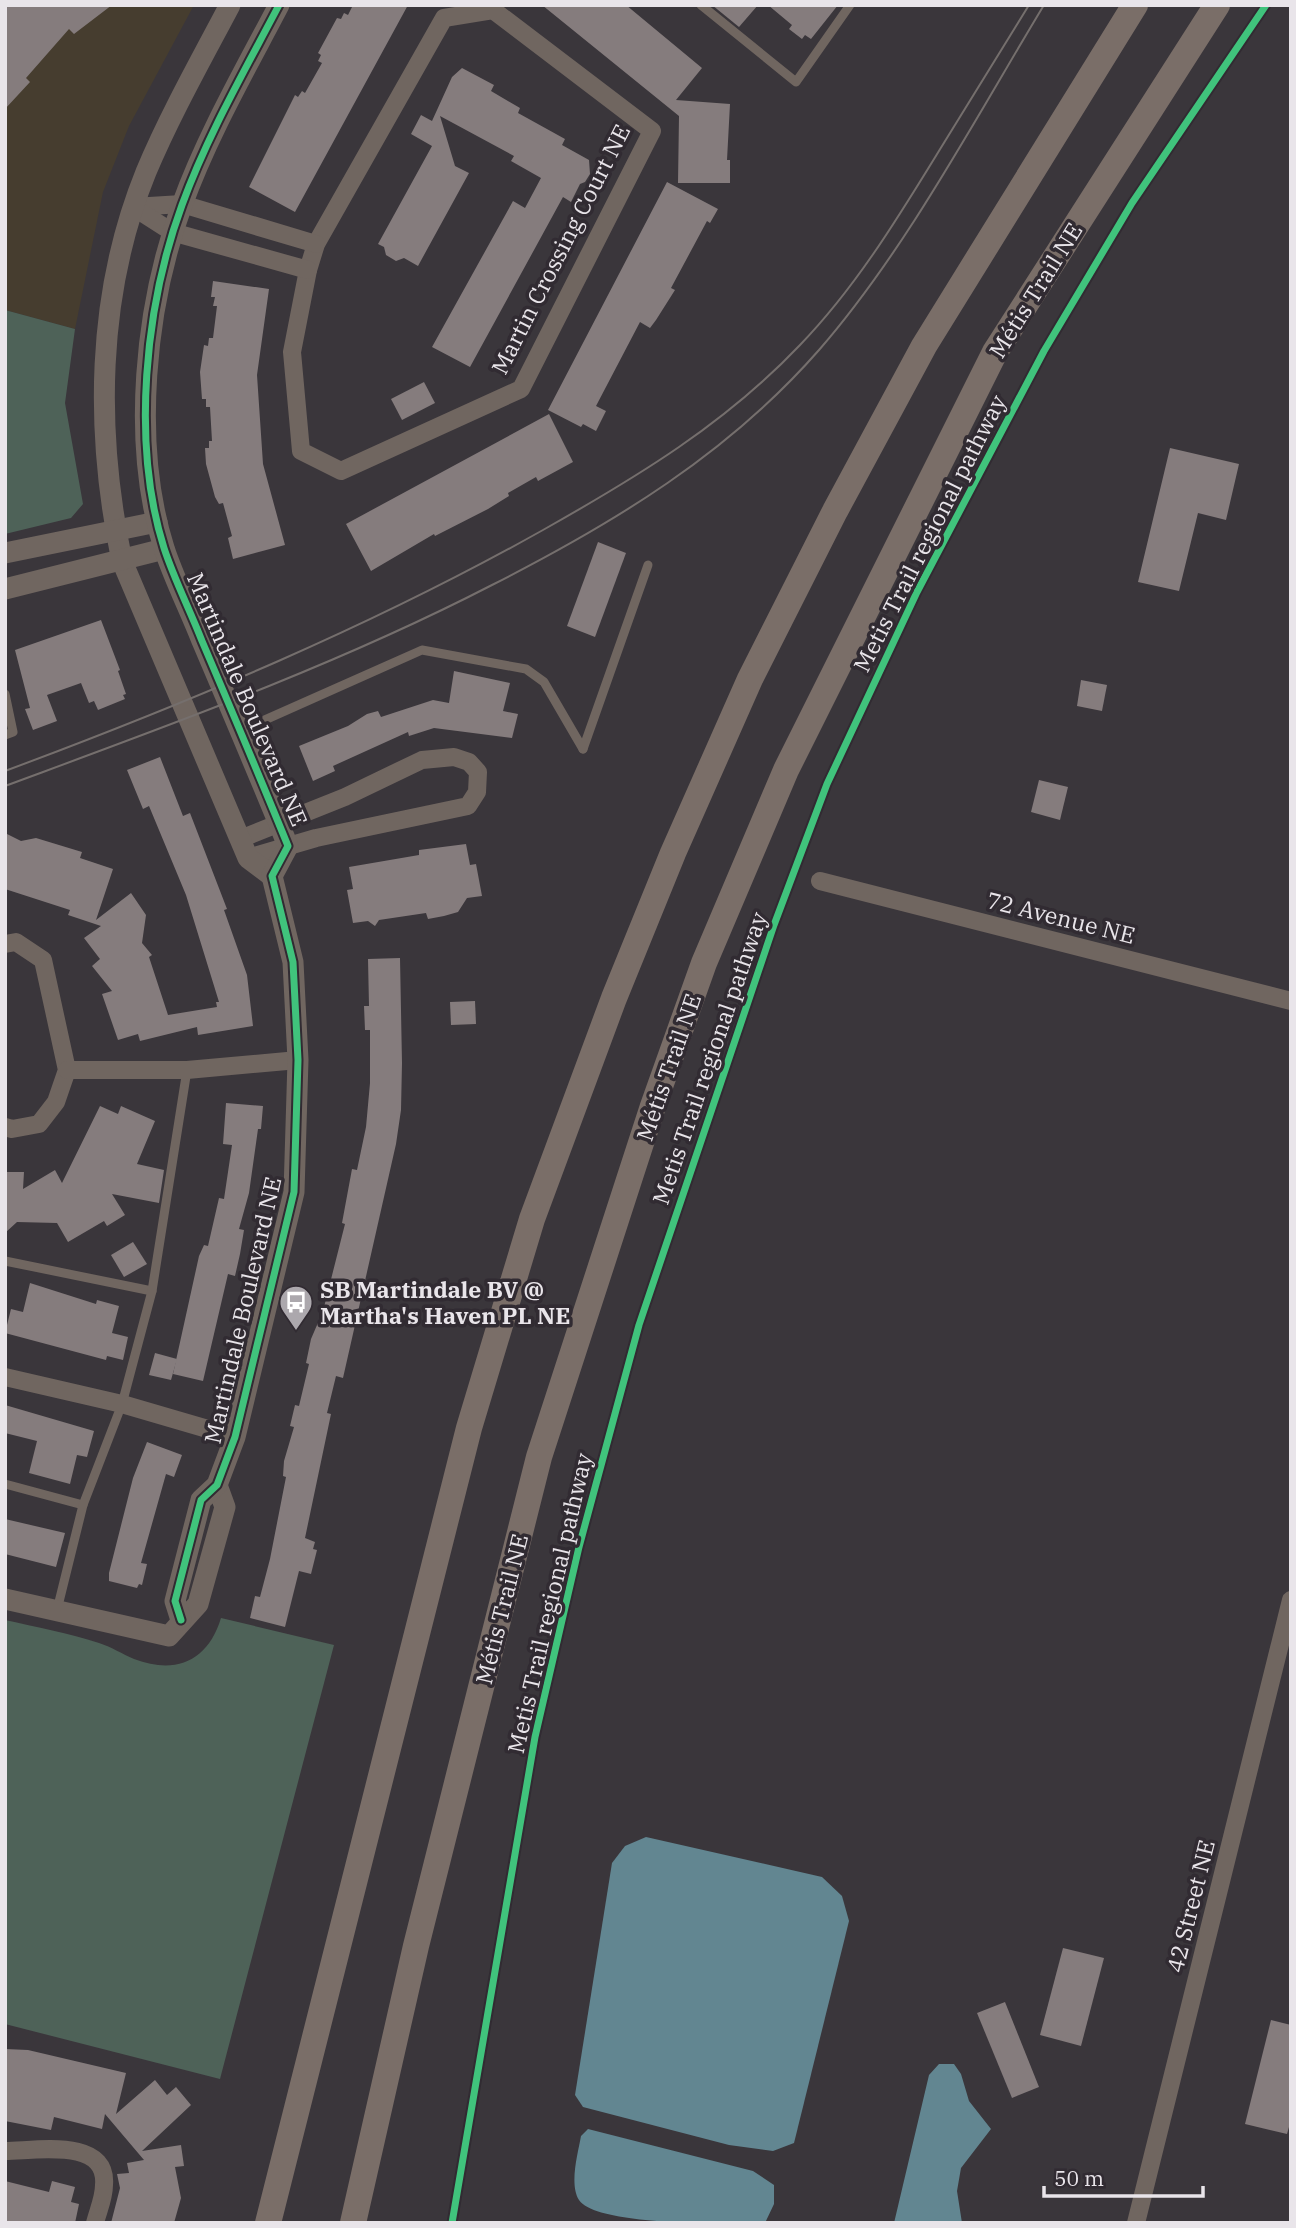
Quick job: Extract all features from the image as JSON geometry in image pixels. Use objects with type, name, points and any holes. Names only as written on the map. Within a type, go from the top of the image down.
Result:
[{"type":"main road","points":[[268,2223],[469,1428],[532,1219],[609,1012],[673,853],[750,679],[835,511],[924,346],[1135,5]]},
{"type":"main road","name":"Métis Trail NE","points":[[353,2223],[416,1946],[539,1457],[653,1106],[704,963],[786,770],[995,352],[1217,5]]},
{"type":"street","points":[[230,5],[147,171],[133,207],[112,294],[104,364],[102,416],[122,561],[244,849],[272,876]]},
{"type":"street","name":"Martindale Boulevard NE","points":[[5,1599],[169,1636],[198,1604],[225,1507],[217,1485],[235,1437],[294,1192],[298,1060],[293,962],[272,876],[288,846],[164,549],[157,522],[144,412],[146,359],[172,232],[182,204],[242,76],[279,5]]},
{"type":"street","name":"Martin Crossing Court NE","points":[[493,10],[652,131],[521,389],[341,471],[300,452],[292,352],[308,270],[316,244],[444,18],[493,10]]},
{"type":"street","points":[[133,207],[182,204],[316,244]]},
{"type":"street","points":[[133,207],[172,232],[308,270]]},
{"type":"street","points":[[5,553],[157,522]]},
{"type":"street","points":[[5,589],[164,549]]},
{"type":"street","points":[[454,758],[469,762],[478,772],[477,792],[468,806],[288,846],[244,849],[279,823],[345,797],[422,760],[454,758]]},
{"type":"street","name":"72 Avenue NE","points":[[820,881],[1291,1001]]},
{"type":"street","points":[[5,944],[16,942],[43,960],[66,1070],[55,1102],[39,1124],[12,1129],[5,1127]]},
{"type":"street","points":[[66,1070],[187,1070],[298,1060]]},
{"type":"street","points":[[5,1377],[122,1404],[235,1437]]},
{"type":"street","name":"42 Street NE","points":[[1136,2223],[1291,1600]]},
{"type":"street","points":[[5,2151],[75,2150],[92,2156],[101,2169],[105,2184],[95,2223]]},
{"type":"lane","points":[[701,5],[796,82],[850,5]]},
{"type":"lane","points":[[240,731],[422,650],[526,669],[544,682],[583,748],[648,565]]},
{"type":"lane","points":[[5,694],[13,733],[5,735]]},
{"type":"lane","points":[[56,1612],[83,1505],[122,1404],[152,1291],[187,1070]]},
{"type":"lane","points":[[5,1261],[152,1291]]},
{"type":"lane","points":[[5,1484],[83,1505]]},
{"type":"shaded area","points":[[5,5],[194,5],[129,126],[103,192],[75,329],[5,310]]},
{"type":"green space","points":[[5,310],[75,329],[65,403],[83,504],[71,518],[5,534]]},
{"type":"green space","points":[[221,1618],[334,1645],[220,2079],[5,2024],[5,1620],[88,1639],[134,1659],[163,1665],[188,1661],[199,1654],[208,1645]]},
{"type":"water","points":[[646,1837],[822,1877],[842,1896],[849,1921],[794,2143],[773,2151],[729,2145],[583,2107],[575,2095],[612,1863],[625,1846]]},
{"type":"water","points":[[939,2064],[954,2064],[961,2074],[969,2101],[991,2129],[961,2168],[957,2191],[962,2223],[894,2223],[929,2075]]},
{"type":"water","points":[[588,2129],[753,2171],[774,2185],[774,2204],[765,2223],[667,2222],[611,2215],[591,2209],[579,2200],[575,2186],[575,2168],[581,2136]]},
{"type":"building","points":[[5,5],[112,5],[74,34],[69,29],[26,78],[30,82],[5,109]]},
{"type":"building","points":[[353,5],[408,5],[295,212],[249,187],[295,95],[298,97],[302,91],[305,93],[322,63],[318,61],[321,55],[318,53],[337,18],[341,19],[344,13],[348,15]]},
{"type":"building","points":[[542,5],[626,5],[702,68],[676,100],[730,104],[727,160],[730,160],[730,183],[678,183],[679,116]]},
{"type":"building","points":[[712,5],[758,5],[739,27]]},
{"type":"building","points":[[768,5],[838,5],[811,39],[805,35],[802,39],[789,29],[792,25]]},
{"type":"building","points":[[462,68],[494,85],[491,91],[520,108],[518,113],[565,139],[562,145],[589,160],[590,174],[585,182],[580,184],[571,202],[563,197],[470,367],[432,347],[513,201],[525,208],[541,178],[511,161],[514,156],[440,116],[455,166],[469,173],[418,266],[404,258],[396,261],[386,255],[384,247],[378,244],[432,146],[411,134],[421,115],[432,121],[452,77]]},
{"type":"building","points":[[667,182],[718,209],[710,223],[707,221],[671,288],[675,290],[656,320],[650,328],[640,322],[596,406],[606,411],[596,431],[583,424],[581,427],[548,410]]},
{"type":"building","points":[[213,281],[269,289],[257,375],[263,464],[285,545],[233,559],[228,538],[232,536],[223,503],[219,504],[215,497],[206,464],[205,448],[209,448],[209,441],[212,441],[210,407],[206,407],[206,399],[202,399],[200,372],[204,345],[208,346],[209,338],[213,338],[217,306],[213,306],[215,297],[211,297]]},
{"type":"building","points":[[424,382],[435,403],[402,420],[391,399]]},
{"type":"building","points":[[549,414],[573,462],[538,481],[536,477],[508,493],[509,496],[488,509],[435,536],[434,534],[371,571],[346,524]]},
{"type":"building","points":[[1170,448],[1239,464],[1226,520],[1198,513],[1179,591],[1138,582]]},
{"type":"building","points":[[598,542],[626,553],[595,637],[567,626]]},
{"type":"building","points":[[101,620],[120,670],[118,671],[126,694],[123,695],[125,699],[98,710],[94,701],[89,703],[81,683],[47,695],[57,721],[33,730],[25,709],[30,708],[15,650]]},
{"type":"building","points":[[454,671],[510,683],[503,711],[518,714],[512,738],[434,728],[409,736],[408,732],[333,766],[335,771],[313,781],[299,746],[348,726],[367,714],[378,711],[381,717],[433,700],[449,703]]},
{"type":"building","points":[[1081,680],[1107,685],[1102,711],[1077,706]]},
{"type":"building","points":[[160,757],[183,816],[190,813],[227,909],[224,910],[247,975],[253,1026],[198,1035],[197,1027],[140,1041],[138,1034],[118,1040],[102,994],[112,991],[92,966],[100,959],[84,938],[101,926],[68,915],[70,910],[5,889],[5,833],[21,841],[36,838],[82,852],[80,858],[113,869],[96,920],[131,893],[146,915],[142,943],[152,955],[149,957],[168,1015],[217,1007],[216,1002],[219,1002],[186,895],[149,806],[143,809],[127,770]]},
{"type":"building","points":[[1039,780],[1068,787],[1060,820],[1031,812]]},
{"type":"building","points":[[466,844],[470,865],[476,864],[482,896],[467,898],[458,912],[444,916],[428,919],[426,913],[379,920],[375,926],[368,921],[353,923],[347,890],[353,889],[349,867],[419,855],[419,850]]},
{"type":"building","points":[[400,958],[401,1110],[396,1144],[343,1378],[336,1376],[327,1413],[331,1414],[305,1538],[315,1542],[313,1549],[317,1550],[311,1574],[299,1571],[285,1627],[250,1618],[255,1596],[260,1597],[270,1559],[286,1477],[283,1476],[284,1461],[294,1427],[290,1426],[295,1405],[299,1406],[309,1364],[306,1363],[311,1339],[323,1311],[345,1224],[342,1223],[352,1169],[357,1170],[366,1127],[370,1083],[370,1030],[365,1030],[364,1006],[369,1006],[368,959]]},
{"type":"building","points":[[475,1001],[476,1024],[451,1025],[450,1002]]},
{"type":"building","points":[[226,1103],[263,1106],[249,1193],[239,1229],[244,1230],[240,1254],[235,1276],[228,1274],[203,1381],[173,1374],[199,1256],[204,1245],[208,1246],[219,1198],[224,1199],[232,1145],[223,1144]]},
{"type":"building","points":[[100,1106],[118,1114],[121,1106],[155,1121],[137,1164],[164,1170],[159,1203],[112,1194],[125,1215],[107,1226],[104,1221],[68,1242],[57,1223],[17,1222],[5,1233],[5,1172],[24,1172],[23,1189],[55,1170],[62,1183]]},
{"type":"building","points":[[133,1242],[147,1264],[124,1277],[111,1255]]},
{"type":"building","points":[[30,1283],[96,1304],[97,1300],[119,1306],[112,1333],[128,1337],[123,1360],[107,1356],[106,1360],[5,1333],[11,1309],[23,1312]]},
{"type":"building","points":[[155,1353],[177,1359],[171,1380],[149,1375]]},
{"type":"building","points":[[5,1405],[94,1431],[87,1457],[77,1455],[70,1484],[29,1473],[37,1441],[5,1433]]},
{"type":"building","points":[[147,1442],[182,1455],[174,1477],[166,1474],[141,1563],[147,1564],[142,1585],[139,1584],[137,1588],[109,1581],[109,1573],[133,1478]]},
{"type":"building","points":[[5,1519],[65,1533],[56,1567],[5,1554]]},
{"type":"building","points":[[1063,1948],[1104,1958],[1081,2046],[1040,2035]]},
{"type":"building","points":[[1005,2002],[1039,2087],[1012,2098],[977,2013]]},
{"type":"building","points":[[1271,2020],[1291,2025],[1291,2120],[1287,2134],[1245,2124]]},
{"type":"building","points":[[5,2049],[28,2050],[126,2073],[116,2114],[155,2080],[167,2095],[176,2087],[191,2105],[142,2151],[181,2145],[184,2166],[175,2167],[181,2198],[174,2223],[111,2223],[120,2188],[117,2174],[129,2173],[127,2163],[144,2160],[105,2114],[102,2129],[54,2117],[51,2130],[5,2121]]},
{"type":"building","points":[[5,2181],[49,2192],[52,2181],[75,2187],[71,2202],[79,2204],[75,2223],[5,2223]]},
{"type":"tram line","points":[[5,771],[211,690],[412,599],[578,510],[646,469],[711,424],[800,345],[859,275],[1029,5]]},
{"type":"tram line","points":[[5,786],[251,693],[433,614],[582,537],[708,454],[784,387],[851,311],[938,183],[1044,5]]},
{"type":"cycle path","points":[[181,1620],[175,1601],[201,1500],[217,1485],[235,1437],[294,1192],[298,1060],[293,962],[272,876],[288,846],[164,548],[154,507],[148,464],[145,420],[147,375],[159,286],[182,205],[215,129],[279,5]]},
{"type":"cycle path","name":"Metis Trail regional pathway","points":[[452,2223],[535,1737],[579,1547],[639,1325],[774,925],[827,784],[917,592],[1044,351],[1132,203],[1266,5]]},
{"type":"place","name":"SB Martindale BV @ Martha's Haven PL NE","points":[[296,1332]]}]
